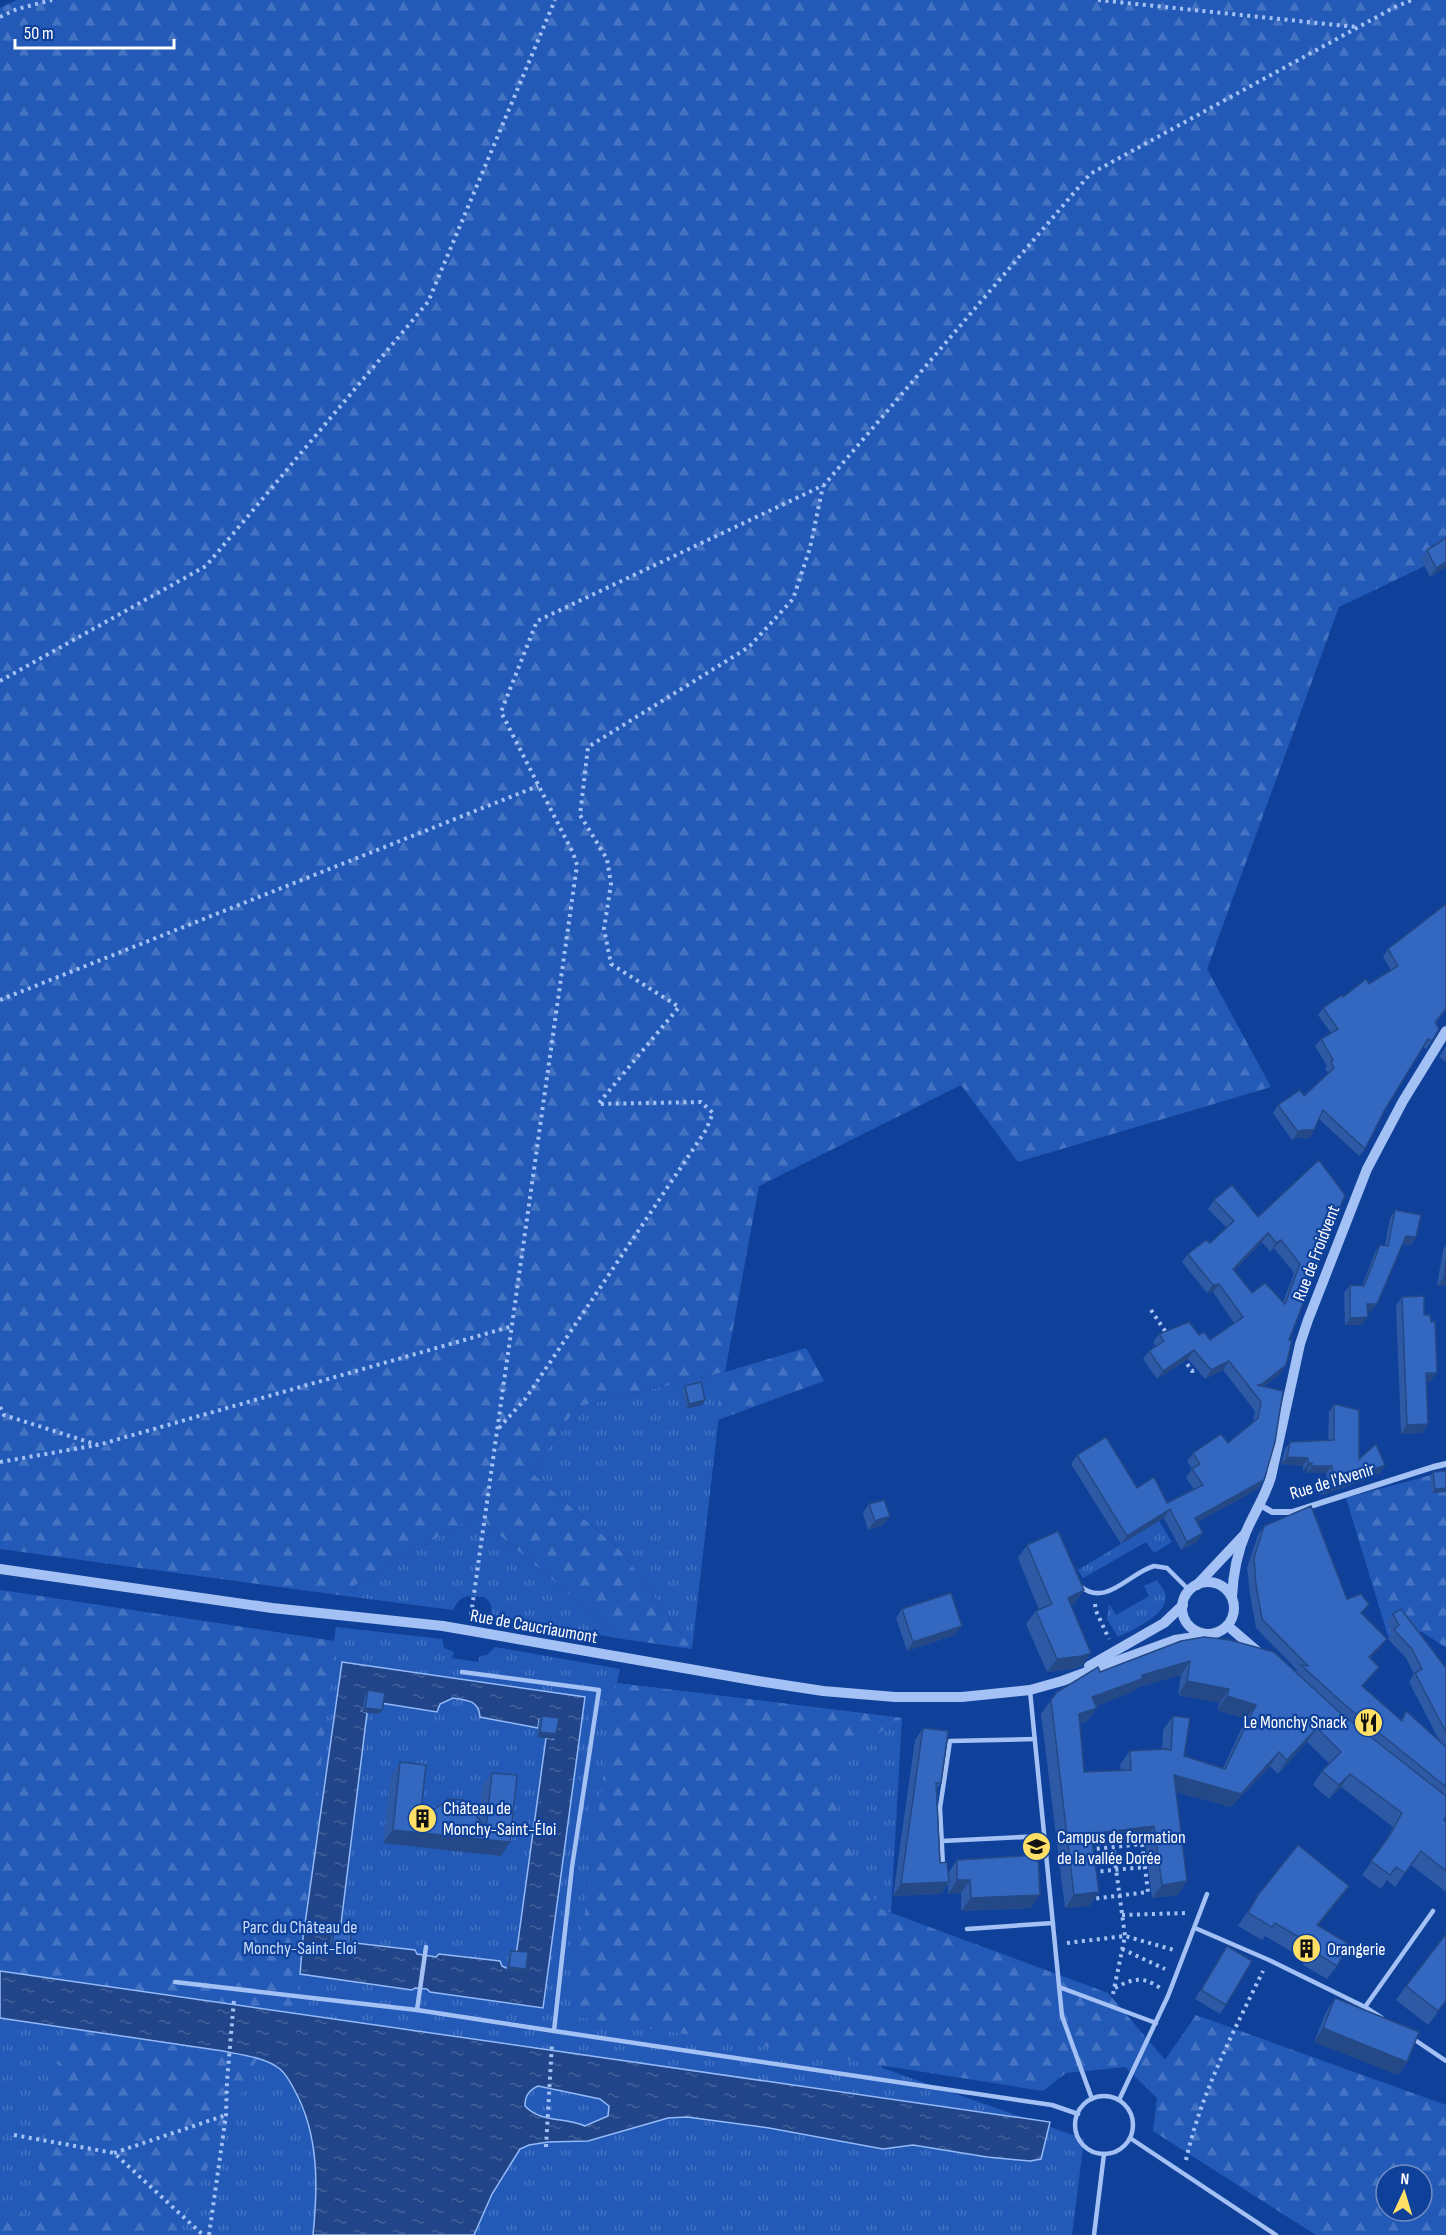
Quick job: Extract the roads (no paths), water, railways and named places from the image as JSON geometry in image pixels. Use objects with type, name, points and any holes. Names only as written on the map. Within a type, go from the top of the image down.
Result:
[{"type":"street","name":"Rue de Froidvent","points":[[1260,1505],[1271,1477],[1304,1332],[1354,1200],[1389,1126],[1446,1031]]},
{"type":"street","name":"Rue de l'Avenir","points":[[1260,1505],[1272,1512],[1292,1512],[1446,1464]]},
{"type":"street","points":[[1062,1681],[1174,1640],[1221,1632],[1228,1626],[1234,1614],[1232,1597],[1234,1570],[1245,1534],[1260,1505]]},
{"type":"street","points":[[1062,1681],[1164,1623],[1182,1605],[1193,1588],[1245,1534]]},
{"type":"street","name":"Rue de Caucriaumont","points":[[0,1569],[272,1608],[469,1631],[648,1664],[824,1691],[919,1698],[962,1697],[1030,1690],[1062,1681]]},
{"type":"street","points":[[1193,1588],[1210,1582],[1219,1584],[1232,1597]]},
{"type":"street","points":[[1182,1605],[1185,1619],[1190,1627],[1208,1635]]},
{"type":"street","points":[[1228,1626],[1272,1663]]},
{"type":"lane","points":[[1074,1580],[1094,1595],[1107,1593],[1154,1566],[1167,1568],[1193,1588]]},
{"type":"lane","points":[[462,1672],[598,1690],[572,1867],[554,2031]]},
{"type":"lane","points":[[1030,1690],[1065,2028],[1092,2099]]},
{"type":"lane","points":[[943,1871],[940,1808],[950,1741],[1035,1738]]},
{"type":"lane","points":[[942,1841],[1044,1836]]},
{"type":"lane","points":[[1119,2100],[1168,1996],[1207,1894]]},
{"type":"lane","points":[[1365,2007],[1433,1911]]},
{"type":"lane","points":[[967,1929],[1053,1923]]},
{"type":"lane","points":[[1195,1928],[1269,1960],[1365,2007],[1392,2025]]},
{"type":"lane","points":[[417,2010],[426,1947]]},
{"type":"lane","points":[[175,1982],[417,2010],[1052,2105],[1077,2114]]},
{"type":"lane","points":[[1059,1987],[1156,2023]]},
{"type":"lane","points":[[1410,2037],[1446,2061]]},
{"type":"lane","points":[[1110,2096],[1119,2100],[1127,2107],[1132,2117],[1133,2128],[1130,2138],[1119,2150],[1104,2154],[1086,2148],[1076,2132],[1077,2114],[1086,2102],[1092,2099],[1110,2096]]},
{"type":"lane","points":[[1130,2138],[1276,2235]]},
{"type":"lane","points":[[1094,2235],[1104,2154]]},
{"type":"water","points":[[342,1662],[585,1697],[543,2008],[430,1992],[427,1989],[412,1990],[300,1974],[303,1938]],"holes":[[[453,1698],[475,1704],[480,1717],[538,1728],[539,1720],[553,1739],[546,1738],[516,1956],[506,1968],[500,1961],[439,1954],[436,1957],[417,1954],[415,1950],[355,1943],[348,1946],[340,1932],[367,1713],[362,1711],[381,1703],[437,1712],[440,1704]]]},
{"type":"water","points":[[0,1971],[1050,2122],[1041,2159],[1030,2161],[987,2157],[913,2145],[883,2149],[769,2128],[687,2117],[668,2118],[588,2141],[548,2142],[520,2149],[492,2194],[474,2235],[313,2235],[316,2180],[313,2143],[303,2108],[290,2082],[280,2069],[260,2059],[245,2055],[0,2018]],"holes":[[[538,2086],[600,2099],[609,2106],[608,2116],[585,2126],[538,2115],[525,2106],[528,2094]]]},
{"type":"place","name":"Le Monchy Snack","points":[[1368,1722]]},
{"type":"place","name":"Château de Monchy-Saint-Éloi","points":[[422,1818]]},
{"type":"place","name":"Campus de formation de la vallée Dorée","points":[[1036,1847]]},
{"type":"place","name":"Orangerie","points":[[1306,1949]]},
{"type":"park label","name":"Parc du Château de Monchy-Saint-Eloi","points":[[300,1937]]}]
